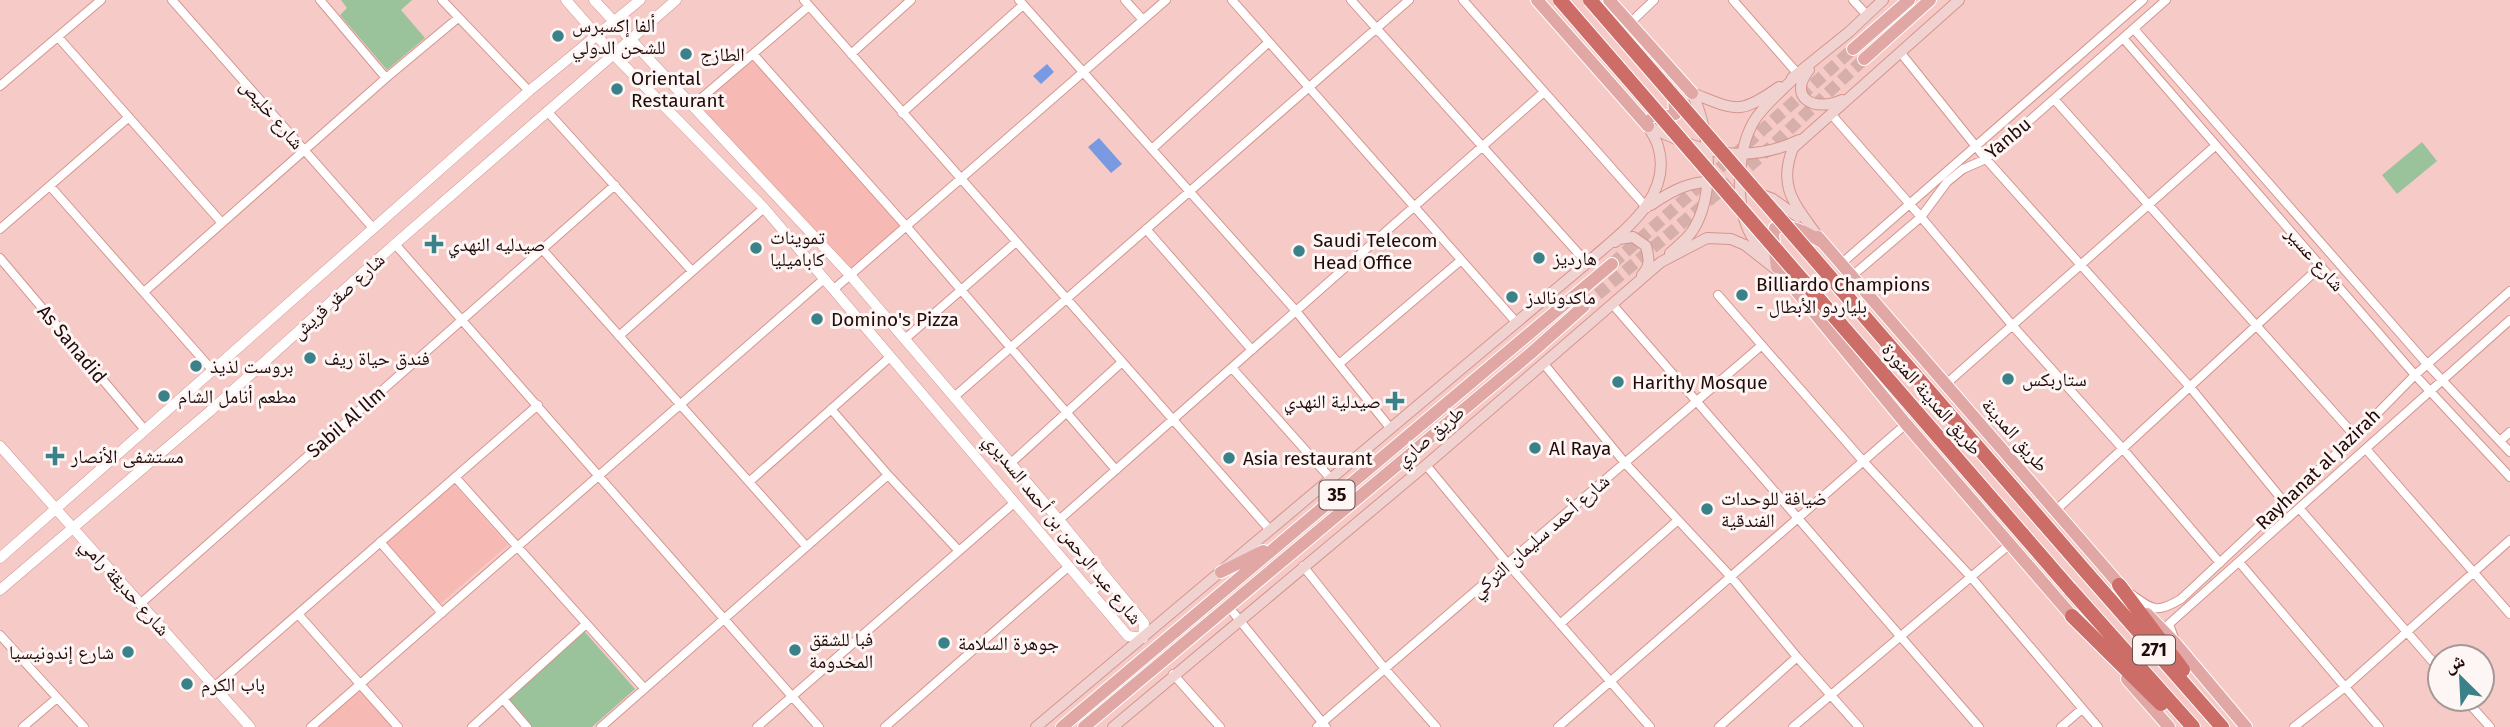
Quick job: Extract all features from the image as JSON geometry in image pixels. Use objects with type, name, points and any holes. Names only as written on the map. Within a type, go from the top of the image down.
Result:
[{"type":"highway","name":"طريق المدينة المنورة","points":[[1560,0],[2070,589],[2193,727]]},
{"type":"highway","name":"طريق المدينة المنورة","points":[[1590,0],[2086,572],[2224,727]]},
{"type":"highway","points":[[2119,585],[2224,727]]},
{"type":"highway","points":[[2072,616],[2184,727]]},
{"type":"main road","points":[[1537,0],[1648,126],[1658,147],[1659,169],[1657,190],[1647,208]]},
{"type":"main road","points":[[1609,0],[1692,93],[1702,114],[1709,150],[1705,195],[1692,231],[1661,262]]},
{"type":"main road","points":[[1880,70],[1835,103],[1819,106],[1809,102],[1802,91],[1802,78],[1883,0]]},
{"type":"main road","points":[[1853,49],[1909,0]]},
{"type":"main road","points":[[1864,59],[1930,0]]},
{"type":"main road","points":[[1820,239],[1789,196],[1786,180],[1793,148],[1959,0]]},
{"type":"main road","points":[[1692,93],[1734,109],[1747,106],[1763,99],[1798,74],[1844,36]]},
{"type":"main road","points":[[1626,101],[1656,118],[1675,114],[1672,88],[1662,60]]},
{"type":"main road","points":[[1798,74],[1756,119],[1740,164],[1743,208],[1751,236],[1906,424],[2169,727]]},
{"type":"main road","points":[[1648,126],[1680,142],[1743,155],[1778,149],[1798,140],[1831,114]]},
{"type":"main road","name":"طريق المدينة","points":[[1587,263],[1647,208],[1671,191],[1692,184],[1706,182],[1740,187],[1773,199],[1790,209],[1842,263],[2119,585],[2176,643],[2246,727]]},
{"type":"main road","points":[[1781,272],[1773,235],[1775,228],[1794,228],[1820,239]]},
{"type":"main road","points":[[1036,727],[1587,263],[1619,239],[1633,237],[1646,246],[1648,269],[1624,296]]},
{"type":"main road","name":"طريق صاري","points":[[1113,727],[1173,674],[1426,465],[1661,262],[1707,238],[1731,239],[1745,245],[1781,272]]},
{"type":"main road","name":"طريق صاري","points":[[1062,727],[1612,264]]},
{"type":"main road","name":"طريق صاري","points":[[1084,727],[1584,306]]},
{"type":"main road","points":[[1221,572],[1282,541]]},
{"type":"street","points":[[1,83],[101,0]]},
{"type":"street","name":"شارع خليص","points":[[173,0],[373,228]]},
{"type":"street","points":[[320,0],[386,78]]},
{"type":"street","points":[[442,0],[528,91]]},
{"type":"street","name":"شارع عبد الرحمن بن أحمد السديري","points":[[566,0],[613,54],[764,208],[1128,636],[1143,638],[1144,623],[850,275],[594,0]]},
{"type":"street","name":"شارع صقر قريش","points":[[0,558],[528,91],[640,0]]},
{"type":"street","name":"شارع صقر قريش","points":[[0,590],[209,412],[629,38],[676,0]]},
{"type":"street","points":[[851,54],[911,0]]},
{"type":"street","points":[[1125,0],[1143,20]]},
{"type":"street","points":[[833,290],[1166,0]]},
{"type":"street","points":[[1232,0],[1516,323]]},
{"type":"street","points":[[1351,0],[1587,263]]},
{"type":"street","points":[[954,397],[1409,0]]},
{"type":"street","points":[[1463,0],[1647,208]]},
{"type":"street","points":[[1629,24],[1654,0]]},
{"type":"street","points":[[1733,0],[1798,74]]},
{"type":"street","points":[[1853,0],[1866,14]]},
{"type":"street","name":"Yanbu","points":[[1842,263],[2143,0]]},
{"type":"street","name":"Yanbu","points":[[1852,276],[1921,216],[1947,182],[1963,169],[1986,159],[2166,0]]},
{"type":"street","points":[[692,106],[754,55],[806,3],[1270,530]]},
{"type":"street","points":[[902,113],[1021,3],[1296,311],[1391,429]]},
{"type":"street","points":[[144,292],[386,78],[458,18]]},
{"type":"street","name":"شارع عسير","points":[[2134,29],[2427,364],[2510,452]]},
{"type":"street","points":[[58,37],[222,223]]},
{"type":"street","name":"شارع عسير","points":[[2123,38],[2415,375],[2510,477]]},
{"type":"street","points":[[1152,149],[1269,42]]},
{"type":"street","points":[[1900,52],[1986,159],[2190,387],[2284,502]]},
{"type":"street","points":[[754,55],[906,226],[1116,470]]},
{"type":"street","points":[[1059,520],[1544,92]]},
{"type":"street","points":[[2054,99],[2355,436]]},
{"type":"street","points":[[547,111],[692,271]]},
{"type":"street","points":[[1831,114],[1921,216],[2011,325],[2220,562]]},
{"type":"street","points":[[0,229],[129,117]]},
{"type":"street","points":[[1946,384],[2215,146]]},
{"type":"street","name":"Sabil Al llm","points":[[140,604],[615,185]]},
{"type":"street","points":[[50,186],[213,371]]},
{"type":"street","points":[[619,335],[764,208]]},
{"type":"street","points":[[1146,229],[1252,350]]},
{"type":"street","points":[[905,340],[1016,242]]},
{"type":"street","points":[[396,244],[819,727]]},
{"type":"street","points":[[542,249],[806,546]]},
{"type":"street","name":"As Sanadid","points":[[0,258],[145,430]]},
{"type":"street","points":[[1339,364],[1460,261]]},
{"type":"street","points":[[2055,511],[2321,266]]},
{"type":"street","points":[[311,727],[824,279]]},
{"type":"street","name":"Rayhanat al Jazirah","points":[[2119,585],[2150,608],[2159,610],[2181,599],[2355,436],[2415,375],[2510,291]]},
{"type":"street","points":[[1718,295],[1863,461],[1971,577],[2098,727]]},
{"type":"street","points":[[1613,305],[1979,727]]},
{"type":"street","name":"Rayhanat al Jazirah","points":[[2176,643],[2169,624],[2510,320]]},
{"type":"street","name":"شارع أحمد سليمان التركي","points":[[1322,725],[1762,345]]},
{"type":"street","points":[[749,482],[890,357]]},
{"type":"street","points":[[1011,463],[1122,362]]},
{"type":"street","points":[[1544,364],[1625,463],[1731,578],[1860,727]]},
{"type":"street","points":[[1231,368],[1331,479]]},
{"type":"street","points":[[214,687],[538,405]]},
{"type":"street","points":[[831,409],[959,551]]},
{"type":"street","points":[[1558,727],[1906,424]]},
{"type":"street","points":[[2500,441],[2510,432]]},
{"type":"street","name":"شارع حديقة رامي","points":[[0,446],[250,727]]},
{"type":"street","points":[[2366,449],[2510,614]]},
{"type":"street","points":[[1426,465],[1650,727]]},
{"type":"street","points":[[601,727],[888,475]]},
{"type":"street","points":[[455,477],[644,688]]},
{"type":"street","points":[[757,727],[1014,503]]},
{"type":"street","points":[[2299,508],[2426,654]]},
{"type":"street","points":[[1560,624],[1678,520]]},
{"type":"street","points":[[2294,727],[2345,687],[2510,540]]},
{"type":"street","points":[[380,542],[442,613]]},
{"type":"street","points":[[1793,727],[2010,544]]},
{"type":"street","points":[[2239,562],[2379,727]]},
{"type":"street","points":[[1303,566],[1434,726]]},
{"type":"street","points":[[885,727],[1068,567]]},
{"type":"street","points":[[1090,592],[1107,578]]},
{"type":"street","points":[[1228,606],[1322,725]]},
{"type":"street","points":[[298,614],[398,727]]},
{"type":"street","points":[[471,727],[585,625]]},
{"type":"street","points":[[0,635],[84,727]]},
{"type":"street","points":[[1718,727],[1797,657]]},
{"type":"street","points":[[1173,674],[1220,727]]},
{"type":"street","points":[[23,727],[57,698]]},
{"type":"street","points":[[503,699],[527,727]]},
{"type":"street","points":[[2061,727],[2082,709]]},
{"type":"street","points":[[2478,713],[2490,727]]},
{"type":"shaded area","points":[[753,58],[902,226],[850,272],[697,106]]},
{"type":"shaded area","points":[[454,484],[508,545],[439,605],[385,544]]},
{"type":"shaded area","points":[[361,687],[394,727],[316,727]]},
{"type":"green space","points":[[341,0],[412,0],[401,10],[425,38],[387,70],[340,15],[347,8]]},
{"type":"green space","points":[[2422,142],[2437,161],[2397,194],[2382,175]]},
{"type":"green space","points":[[584,631],[635,689],[592,727],[531,727],[507,699]]},
{"type":"water","points":[[1047,64],[1054,72],[1041,84],[1033,76]]},
{"type":"water","points":[[1099,138],[1122,164],[1111,173],[1088,147]]},
{"type":"tunnel","points":[[1612,264],[1853,49]]},
{"type":"tunnel","points":[[1584,306],[1759,158],[1864,59]]},
{"type":"place","name":"ألفا إكسبرس للشحن الدولي","points":[[558,36]]},
{"type":"place","name":"الطازج","points":[[686,54]]},
{"type":"place","name":"Oriental Restaurant","points":[[617,89]]},
{"type":"place","name":"صيدليه النهدي","points":[[434,244]]},
{"type":"place","name":"تموينات كاباميليا","points":[[756,248]]},
{"type":"place","name":"Saudi Telecom Head Office","points":[[1299,251]]},
{"type":"place","name":"هارديز","points":[[1539,258]]},
{"type":"place","name":"Billiardo Champions - بلياردو الأبطال","points":[[1742,295]]},
{"type":"place","name":"ماكدونالدز","points":[[1512,297]]},
{"type":"place","name":"Domino's Pizza","points":[[817,319]]},
{"type":"place","name":"فندق حياة ريف","points":[[310,358]]},
{"type":"place","name":"بروست لذيذ","points":[[196,366]]},
{"type":"place","name":"ستاربكس","points":[[2008,379]]},
{"type":"place","name":"Harithy Mosque","points":[[1618,382]]},
{"type":"place","name":"مطعم أنامل الشام","points":[[164,396]]},
{"type":"place","name":"صيدلية النهدي","points":[[1395,401]]},
{"type":"place","name":"Al Raya","points":[[1535,448]]},
{"type":"place","name":"مستشفى الأنصار","points":[[55,456]]},
{"type":"place","name":"Asia restaurant","points":[[1229,458]]},
{"type":"place","name":"ضيافة للوحدات الفندقية","points":[[1707,509]]},
{"type":"place","name":"جوهرة السلامة","points":[[944,643]]},
{"type":"place","name":"فبا للشقق المخدومة","points":[[795,650]]},
{"type":"place","name":"شارع إندونيسيا","points":[[128,652]]},
{"type":"place","name":"باب الكرم","points":[[187,684]]}]
